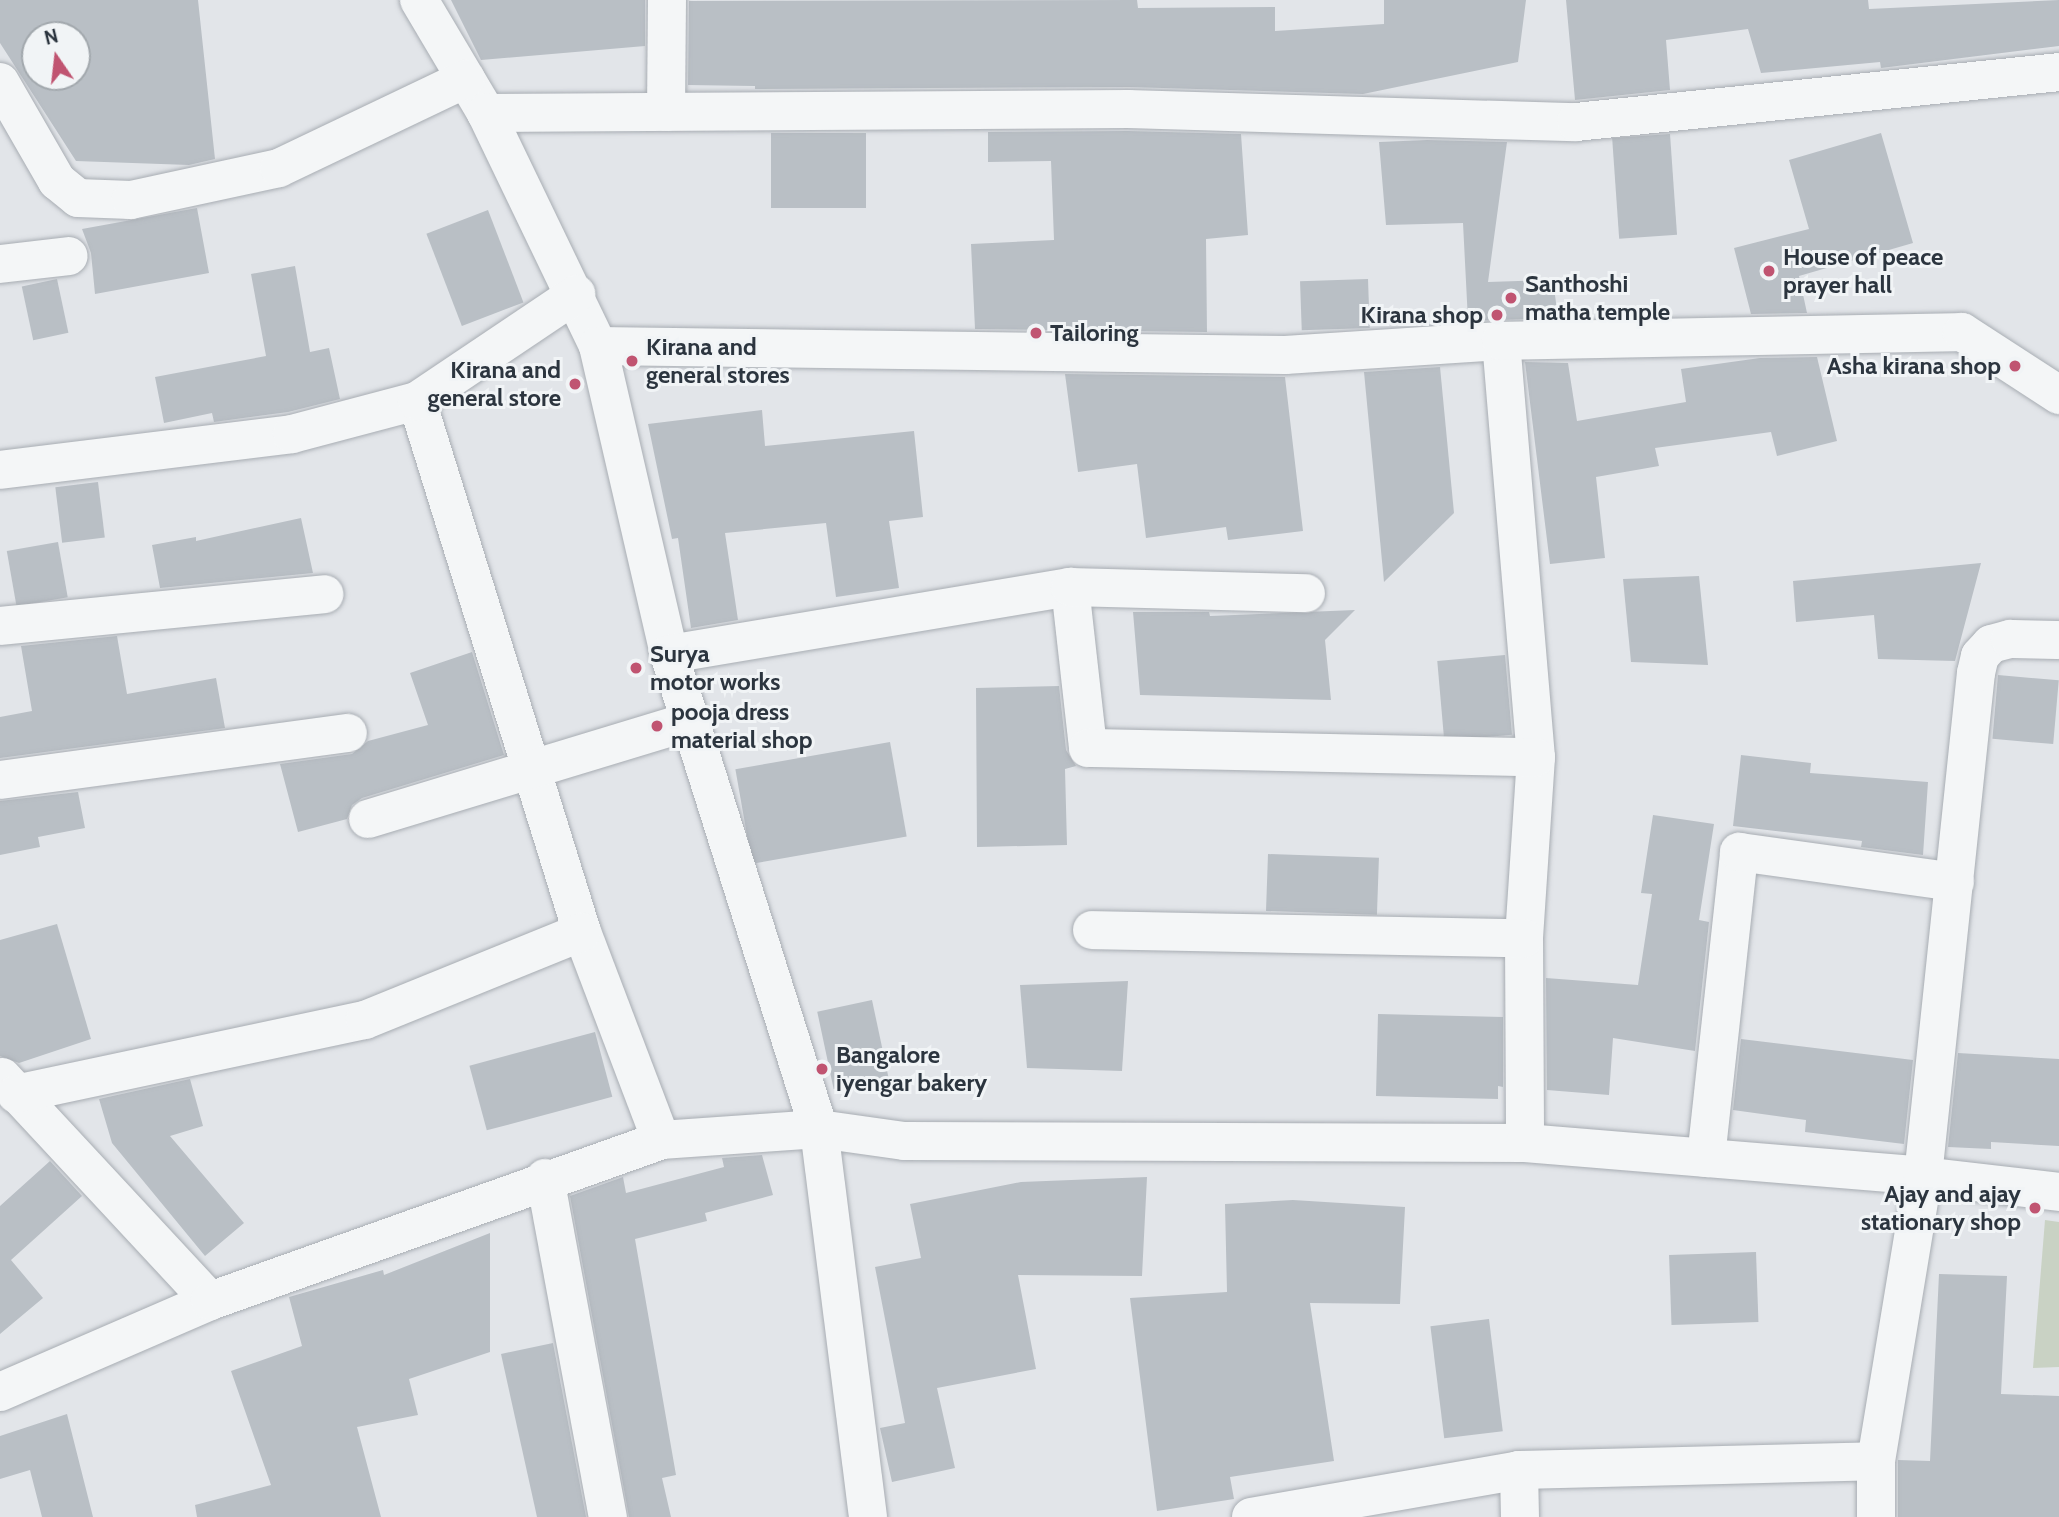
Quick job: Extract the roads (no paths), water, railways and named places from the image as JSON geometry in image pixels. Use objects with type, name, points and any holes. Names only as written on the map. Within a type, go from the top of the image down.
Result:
[{"type":"street","points":[[419,0],[485,113],[576,295],[598,346],[669,654],[818,1129],[868,1517]]},
{"type":"street","points":[[666,112],[667,0]]},
{"type":"street","points":[[485,113],[1128,108],[1576,122],[2059,72]]},
{"type":"street","points":[[0,82],[57,181],[78,198],[131,201],[279,168],[466,79]]},
{"type":"street","points":[[0,264],[69,256]]},
{"type":"street","points":[[0,470],[292,434],[417,401],[576,295]]},
{"type":"street","points":[[598,346],[1285,355],[1501,341],[1962,332],[2059,395]]},
{"type":"street","points":[[1501,341],[1536,757],[1524,938],[1525,1143]]},
{"type":"street","points":[[417,401],[582,932],[661,1140]]},
{"type":"street","points":[[669,654],[1070,587],[1306,593]]},
{"type":"street","points":[[1070,587],[1088,748],[1536,757]]},
{"type":"street","points":[[0,626],[324,594]]},
{"type":"street","points":[[1876,1517],[1876,1461],[1923,1176],[1980,656],[1991,644],[2010,639],[2059,640]]},
{"type":"street","points":[[368,819],[690,721]]},
{"type":"street","points":[[0,780],[348,733]]},
{"type":"street","points":[[1706,1158],[1739,852],[1955,882]]},
{"type":"street","points":[[1092,930],[1524,938]]},
{"type":"street","points":[[8,1085],[365,1020],[582,932]]},
{"type":"street","points":[[8,1085],[210,1301]]},
{"type":"street","points":[[0,1392],[210,1301],[545,1178],[661,1140],[818,1129],[904,1141],[1525,1143],[1923,1176],[2059,1192]]},
{"type":"street","points":[[545,1178],[608,1517]]},
{"type":"street","points":[[1251,1517],[1519,1470],[1876,1461]]},
{"type":"street","points":[[1519,1470],[1520,1517]]},
{"type":"place","name":"House of peace prayer hall","points":[[1769,271]]},
{"type":"place","name":"Santhoshi matha temple","points":[[1511,298]]},
{"type":"place","name":"Kirana shop","points":[[1497,315]]},
{"type":"place","name":"Tailoring","points":[[1036,333]]},
{"type":"place","name":"Kirana and general stores","points":[[632,361]]},
{"type":"place","name":"Asha kirana shop","points":[[2015,366]]},
{"type":"place","name":"Kirana and general store","points":[[575,384]]},
{"type":"place","name":"Surya motor works","points":[[636,668]]},
{"type":"place","name":"pooja dress material shop","points":[[657,726]]},
{"type":"place","name":"Bangalore iyengar bakery","points":[[822,1069]]},
{"type":"place","name":"Ajay and ajay stationary shop","points":[[2035,1208]]}]
